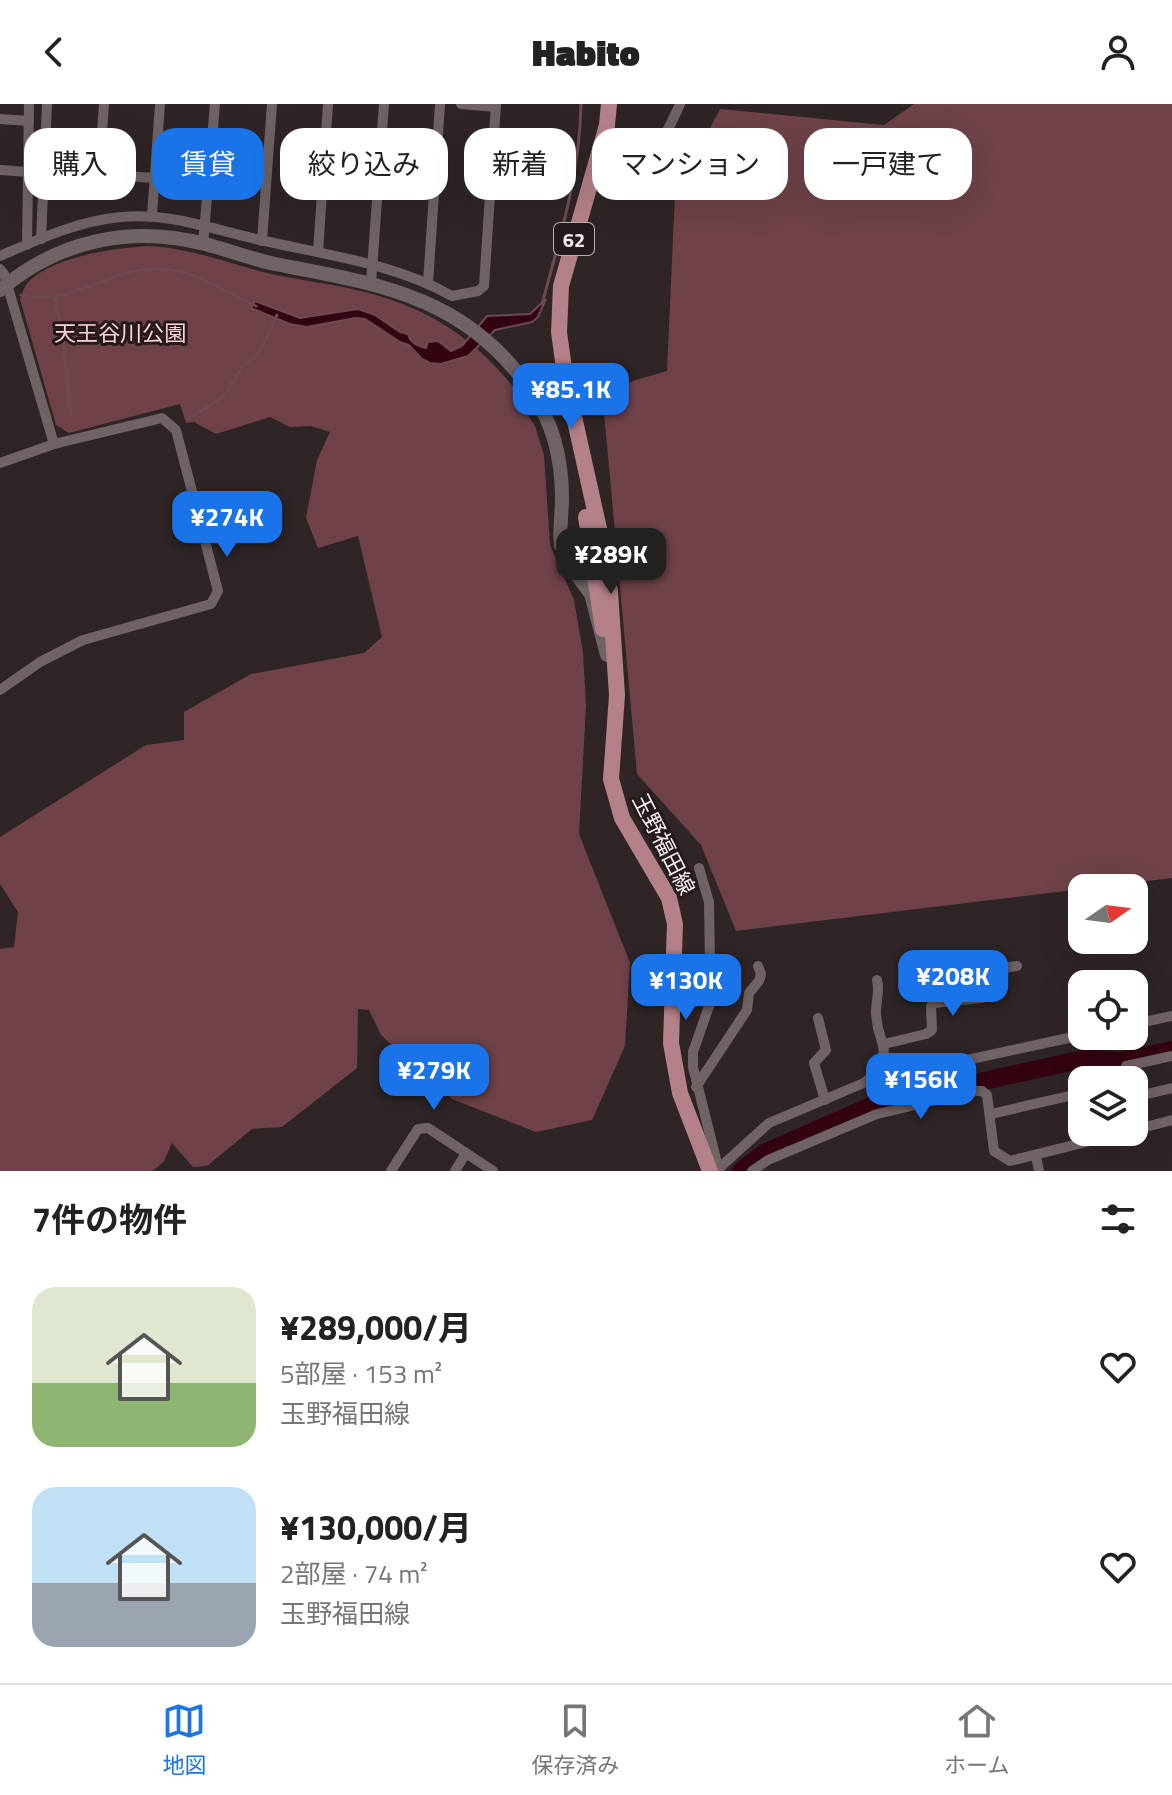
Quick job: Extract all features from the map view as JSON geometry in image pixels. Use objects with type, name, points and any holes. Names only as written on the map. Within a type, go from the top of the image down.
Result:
[{"type":"main road","name":"玉野福田線","points":[[606,128],[609,104]]},
{"type":"main road","name":"玉野福田線","points":[[592,180],[561,286],[559,332],[598,555],[615,722]]},
{"type":"main road","name":"玉野福田線","points":[[598,555],[610,592],[617,695],[611,779],[632,838],[673,909],[671,1043],[680,1093],[715,1170]]},
{"type":"street","points":[[29,104],[29,128]]},
{"type":"street","points":[[45,128],[47,104]]},
{"type":"street","points":[[102,128],[104,104]]},
{"type":"street","points":[[158,128],[160,104]]},
{"type":"street","points":[[203,244],[215,104]]},
{"type":"street","points":[[262,241],[272,104]]},
{"type":"street","points":[[318,252],[328,104]]},
{"type":"street","points":[[371,283],[384,104]]},
{"type":"street","points":[[428,283],[440,104]]},
{"type":"street","points":[[0,256],[95,221],[152,215],[373,266],[428,283],[452,296],[478,291],[484,286],[496,105],[461,104]]},
{"type":"street","points":[[669,128],[680,104]]},
{"type":"street","points":[[0,119],[29,121]]},
{"type":"street","points":[[0,170],[24,172]]},
{"type":"street","points":[[27,245],[28,200]]},
{"type":"street","points":[[41,239],[42,200]]},
{"type":"street","points":[[152,215],[153,200]]},
{"type":"street","points":[[3,287],[46,258],[92,241],[119,236],[165,236],[272,264],[371,283],[410,295],[442,310],[479,335],[517,372],[551,427],[560,470],[561,546],[573,570],[591,594],[607,655]]},
{"type":"street","points":[[0,269],[3,287],[54,444]]},
{"type":"street","points":[[442,310],[452,296]]},
{"type":"street","points":[[0,463],[54,444],[162,418],[168,421],[176,430],[218,591],[211,604],[83,640],[40,662],[0,690]]},
{"type":"street","points":[[567,555],[581,558],[598,555]]},
{"type":"street","points":[[699,868],[709,902],[710,966],[714,992],[693,1052],[696,1087],[715,1170],[769,1123],[866,1082],[1068,1038]]},
{"type":"street","points":[[696,1087],[747,1010],[749,993],[761,974],[758,966]]},
{"type":"street","points":[[884,1044],[932,1030],[931,1006],[934,1003],[982,998],[980,986],[966,977],[966,973],[1017,966]]},
{"type":"street","points":[[866,1082],[884,1057],[876,1008],[879,997],[877,980]]},
{"type":"street","points":[[1148,1021],[1172,1016]]},
{"type":"street","points":[[818,1018],[826,1050],[814,1063],[825,1100]]},
{"type":"street","points":[[1126,1066],[1172,1056]]},
{"type":"street","points":[[1148,1094],[1172,1088]]},
{"type":"street","points":[[752,1171],[768,1160],[886,1111],[976,1091],[987,1095],[994,1151],[1010,1161],[1074,1146]]},
{"type":"street","points":[[991,1114],[1068,1096]]},
{"type":"street","points":[[1148,1126],[1172,1120]]},
{"type":"street","points":[[391,1171],[418,1129],[428,1128],[493,1171]]},
{"type":"street","points":[[455,1171],[466,1153]]},
{"type":"street","points":[[1036,1156],[1039,1171]]},
{"type":"green space","points":[[914,104],[1172,104],[1172,878],[1148,881],[1148,874],[1068,874],[1068,891],[736,931],[701,845],[637,774],[602,390],[667,371],[675,200],[788,200],[788,128],[710,128],[720,109],[884,125]]},
{"type":"green space","name":"天王谷川公園","points":[[149,246],[193,252],[274,274],[348,288],[402,304],[448,327],[469,342],[507,379],[525,402],[521,405],[535,426],[544,455],[550,545],[574,600],[583,653],[586,705],[579,834],[630,963],[625,1046],[592,1120],[536,1132],[452,1099],[381,1035],[369,1010],[358,1009],[357,1068],[282,1127],[252,1129],[207,1166],[193,1167],[172,1143],[164,1161],[153,1171],[0,1171],[0,949],[14,947],[18,912],[0,884],[0,837],[146,745],[184,740],[184,712],[251,674],[364,653],[382,637],[358,536],[318,548],[306,518],[317,460],[330,432],[311,426],[290,427],[270,417],[216,434],[194,422],[186,423],[180,404],[69,433],[56,425],[20,299],[25,286],[40,273],[69,260],[102,251]]},
{"type":"shaded area","points":[[546,299],[538,317],[532,322],[495,330],[468,356],[441,364],[422,359],[409,345],[365,319],[307,327],[290,324],[251,308],[255,301],[300,318],[358,309],[408,334],[417,345],[426,348],[428,342],[438,341],[451,351],[462,346],[487,316],[530,314]]},
{"type":"waterway","points":[[542,304],[573,180],[581,104]]},
{"type":"waterway","points":[[21,295],[58,295],[128,273],[165,269],[200,278],[256,306]]},
{"type":"waterway","points":[[54,296],[62,328],[71,416]]},
{"type":"waterway","points":[[188,419],[224,396],[241,369],[260,351],[277,315]]},
{"type":"waterway","points":[[741,1171],[764,1153],[871,1106],[1088,1058],[1120,1061],[1172,1050]]}]
